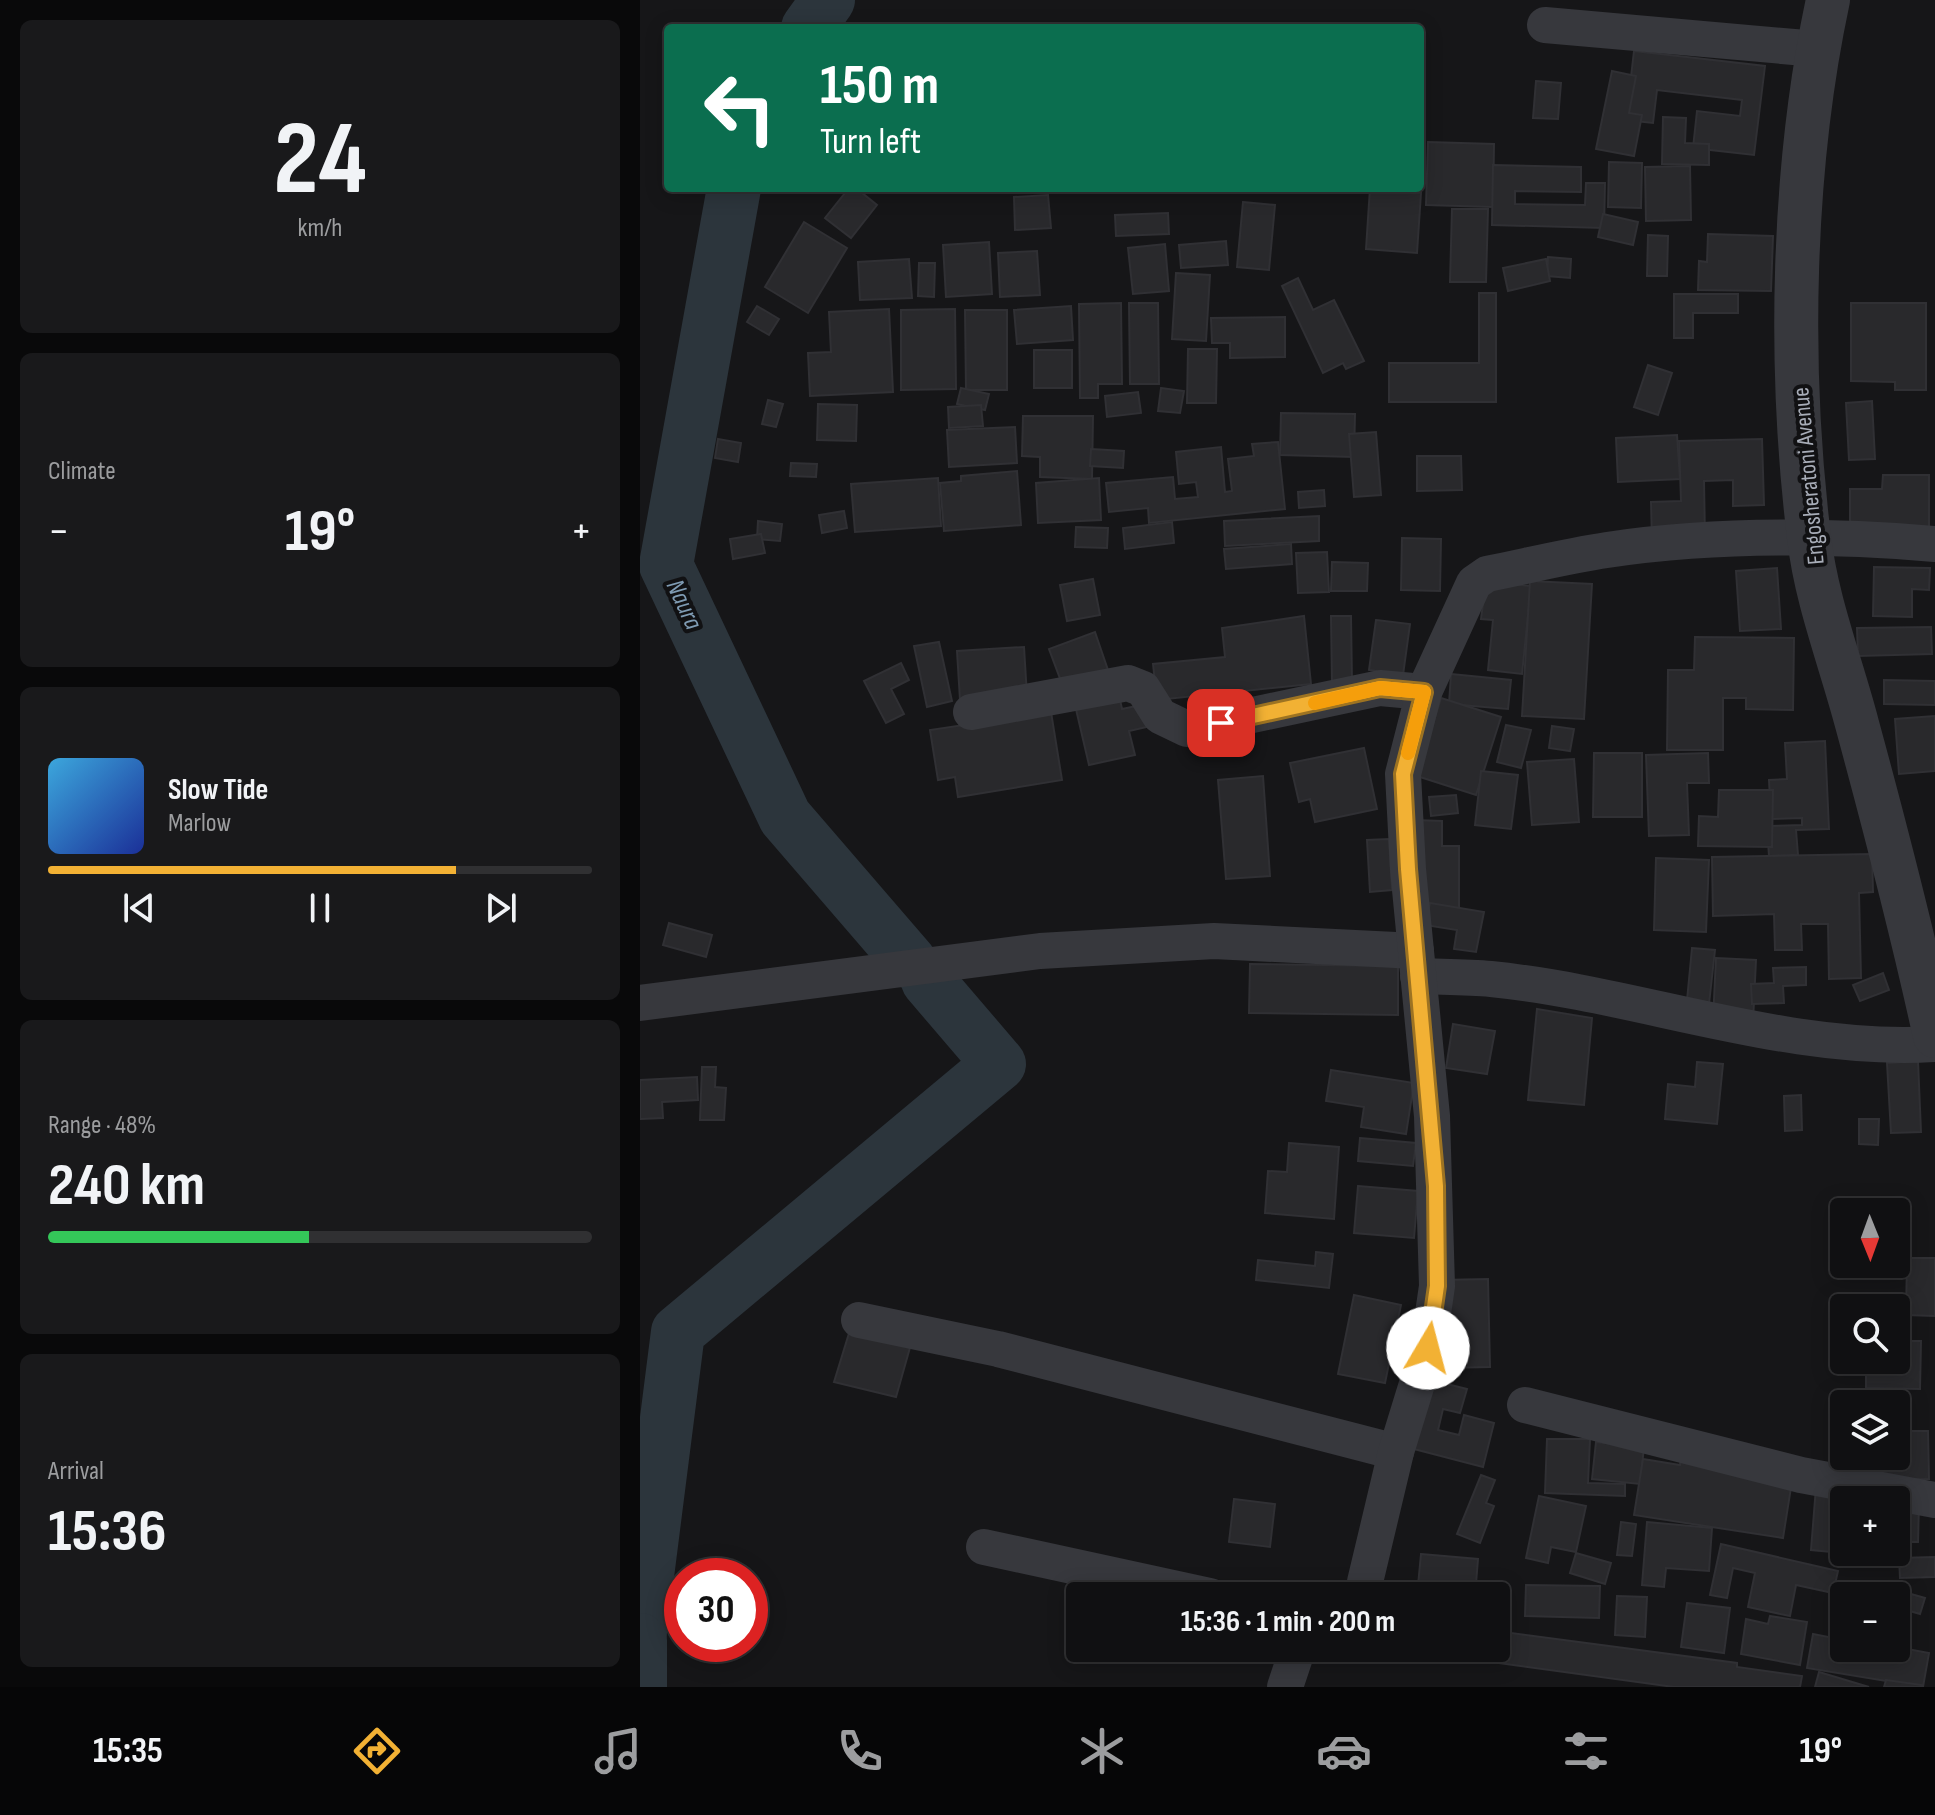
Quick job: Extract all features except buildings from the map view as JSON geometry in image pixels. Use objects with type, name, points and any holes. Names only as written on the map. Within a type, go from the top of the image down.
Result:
[{"type":"street","name":"Engosheratoni Avenue","points":[[1828,0],[1817,49],[1802,176],[1797,302],[1797,360],[1809,538],[1895,864],[1935,1036]]},
{"type":"street","points":[[1545,25],[1817,49]]},
{"type":"street","points":[[1365,1582],[1396,1452],[1428,1348],[1437,1286],[1434,1144],[1403,774],[1424,692],[1474,583],[1487,574],[1607,550],[1809,538],[1935,544]]},
{"type":"street","points":[[971,712],[1128,683],[1143,689],[1160,716],[1187,729],[1380,688],[1424,692]]},
{"type":"street","points":[[640,1003],[1054,950],[1214,941],[1417,964],[1829,1041],[1899,1046],[1935,1044]]},
{"type":"street","points":[[859,1320],[998,1349],[1396,1452]]},
{"type":"street","points":[[1525,1405],[1801,1475],[1935,1500]]},
{"type":"street","points":[[984,1547],[1145,1582]]},
{"type":"street","points":[[1285,1687],[1293,1662]]},
{"type":"waterway","name":"Naura","points":[[811,24],[828,0]]},
{"type":"waterway","name":"Naura","points":[[733,192],[666,565],[785,817],[910,962]]},
{"type":"waterway","points":[[640,1631],[678,1332],[999,1064],[928,981]]},
{"type":"waterway","points":[[640,1640],[640,1687]]},
{"type":"slow traffic","points":[[1315,703],[1380,688],[1424,692],[1408,753]]},
{"type":"route","points":[[1221,723],[1380,688],[1424,692],[1403,774],[1408,869],[1427,1055],[1436,1186],[1437,1286],[1428,1348]]}]
